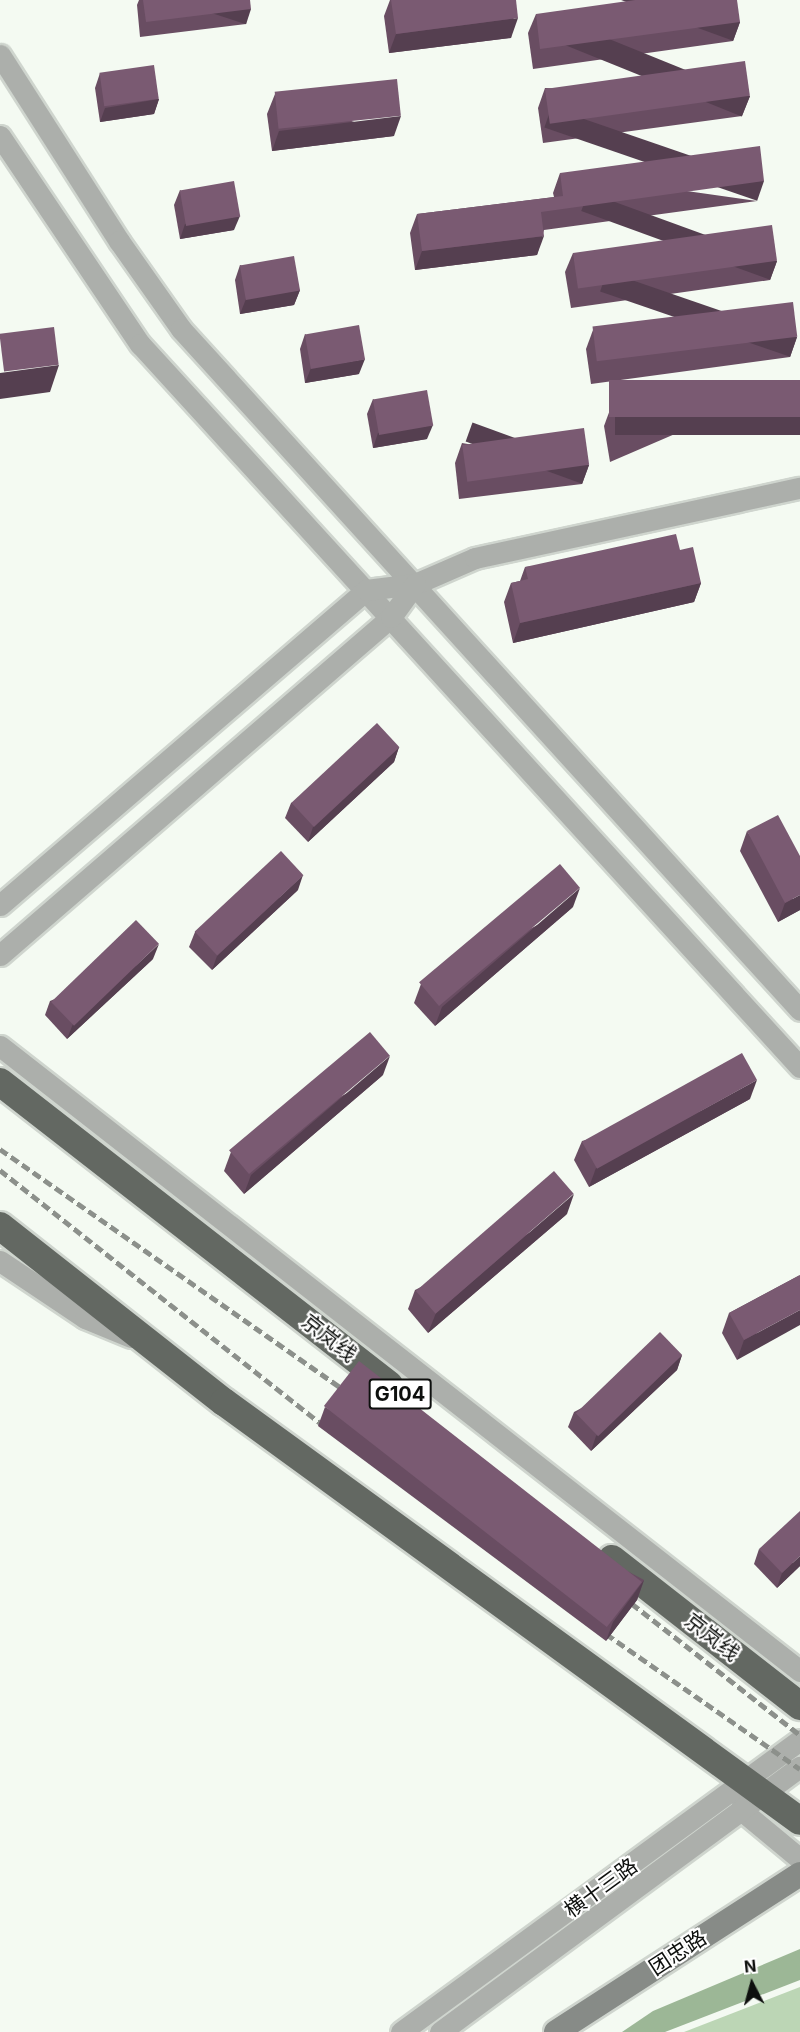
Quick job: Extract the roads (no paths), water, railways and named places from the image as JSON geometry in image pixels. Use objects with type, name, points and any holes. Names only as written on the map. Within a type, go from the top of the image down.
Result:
[{"type":"highway","name":"京岚线","points":[[0,1082],[413,1404]]},
{"type":"highway","points":[[0,1226],[224,1402],[800,1821]]},
{"type":"highway","name":"京岚线","points":[[592,1543],[800,1706]]},
{"type":"main road","name":"团忠路","points":[[556,2032],[800,1874]]},
{"type":"street","points":[[0,55],[119,241],[181,329],[415,584],[800,1011]]},
{"type":"street","points":[[0,136],[140,344],[800,1067]]},
{"type":"street","points":[[0,905],[366,590],[415,584],[475,558],[800,488]]},
{"type":"street","points":[[0,955],[391,617],[415,584]]},
{"type":"street","points":[[0,1046],[800,1671]]},
{"type":"street","points":[[0,1261],[85,1318],[154,1347]]},
{"type":"street","name":"横十三路","points":[[756,1788],[800,1740]]},
{"type":"street","name":"横十三路","points":[[400,2032],[756,1788],[800,1767]]},
{"type":"street","points":[[756,1788],[741,1810],[800,1859]]},
{"type":"street","name":"横十三路","points":[[440,2032],[741,1810]]},
{"type":"railway","points":[[0,1149],[353,1396]]},
{"type":"railway","points":[[0,1170],[332,1432]]},
{"type":"railway","points":[[621,1595],[800,1735]]},
{"type":"railway","points":[[595,1626],[800,1769]]}]
